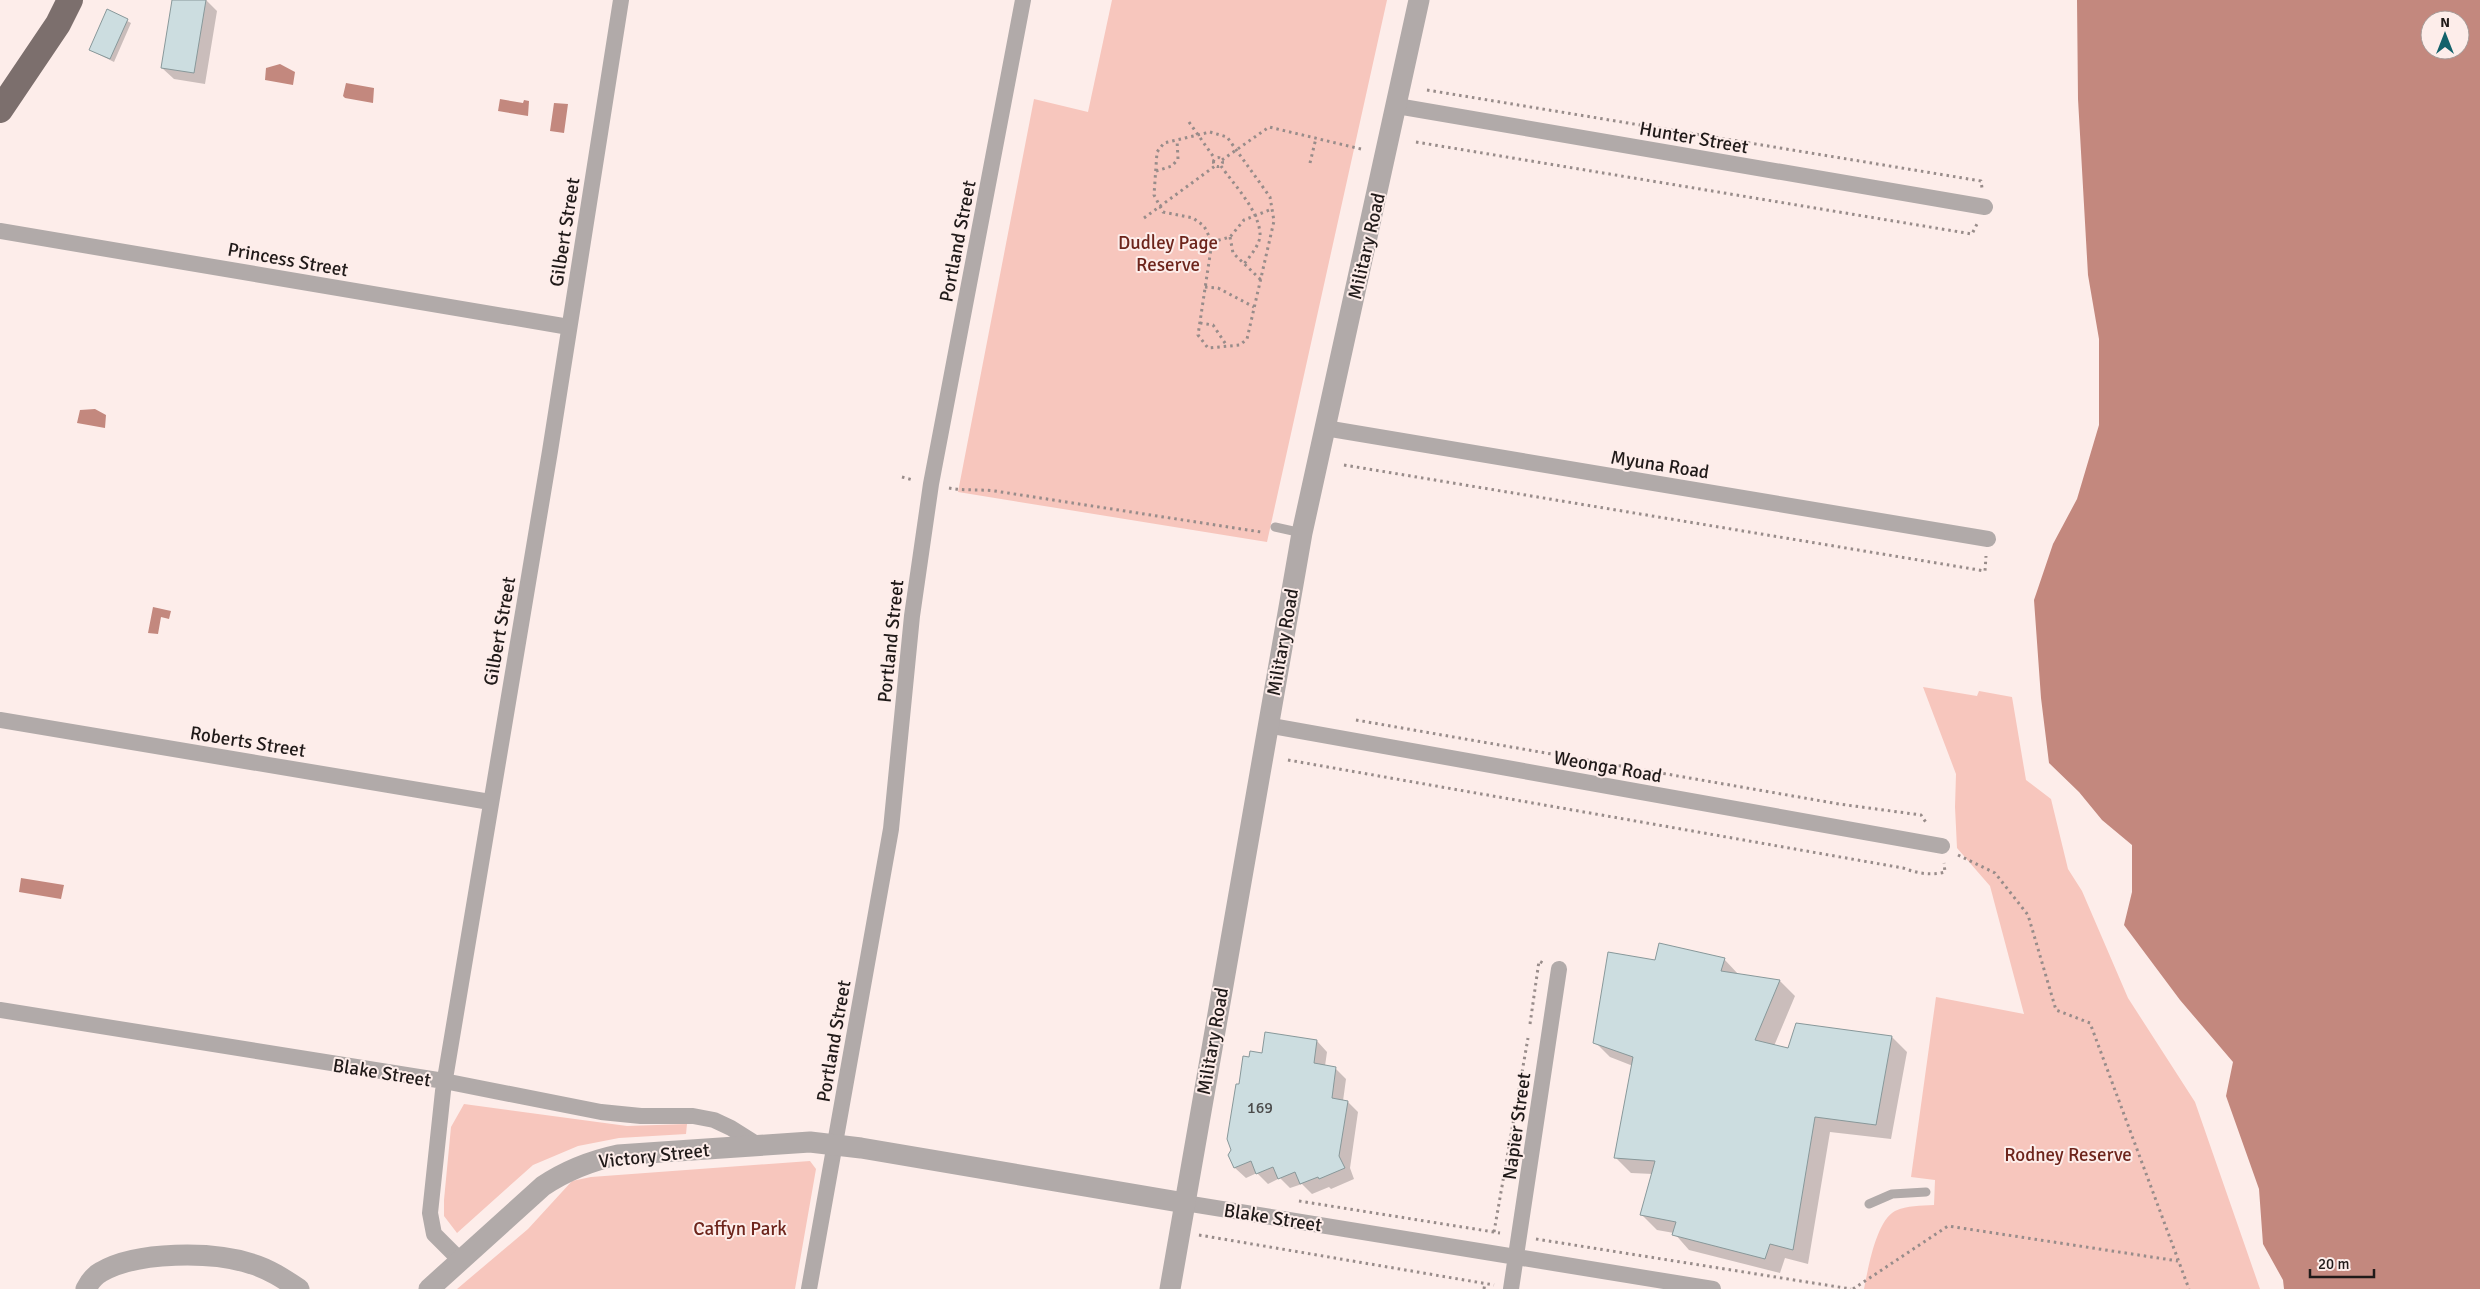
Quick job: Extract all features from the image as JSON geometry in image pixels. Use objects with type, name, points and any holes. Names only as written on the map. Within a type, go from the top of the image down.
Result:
[{"type":"main road","points":[[0,110],[53,32],[70,0]]},
{"type":"street","name":"Gilbert Street","points":[[460,1260],[434,1234],[430,1213],[444,1082],[621,0]]},
{"type":"street","name":"Portland Street","points":[[809,1289],[891,829],[912,616],[927,510],[1023,0]]},
{"type":"street","name":"Military Road","points":[[1170,1289],[1302,533],[1419,0]]},
{"type":"street","name":"Hunter Street","points":[[1397,106],[1985,207]]},
{"type":"street","name":"Princess Street","points":[[0,231],[569,327]]},
{"type":"street","name":"Myuna Road","points":[[1325,428],[1988,539]]},
{"type":"street","name":"Roberts Street","points":[[0,720],[490,802]]},
{"type":"street","name":"Weonga Road","points":[[1267,725],[1942,846]]},
{"type":"street","name":"Napier Street","points":[[1511,1288],[1559,970]]},
{"type":"street","name":"Blake Street","points":[[0,1010],[444,1082],[601,1112],[641,1116],[674,1114],[700,1117],[714,1120],[731,1128],[758,1145]]},
{"type":"street","name":"Victory Street","points":[[429,1289],[543,1186],[563,1173],[592,1161],[618,1155],[657,1151],[810,1142],[834,1145]]},
{"type":"street","name":"Blake Street","points":[[834,1145],[1713,1289]]},
{"type":"street","points":[[86,1289],[98,1273],[110,1267],[152,1258],[183,1256],[209,1257],[250,1263],[280,1276],[299,1289]]},
{"type":"lane","points":[[1275,527],[1302,533]]},
{"type":"lane","points":[[1869,1204],[1892,1194],[1926,1192]]},
{"type":"path","points":[[1416,142],[1972,234],[1985,207],[1981,181],[1427,90]]},
{"type":"path","points":[[1189,122],[1216,159],[1216,166]]},
{"type":"path","points":[[1244,264],[1257,245],[1260,234],[1255,216],[1221,166],[1222,160],[1268,127],[1361,149]]},
{"type":"path","points":[[1210,132],[1227,137],[1270,197],[1274,221],[1247,339],[1240,345],[1208,348],[1198,335],[1212,242],[1204,226],[1193,218],[1163,212],[1154,195],[1157,152],[1164,143],[1177,140],[1210,132]]},
{"type":"path","points":[[1310,163],[1316,138]]},
{"type":"path","points":[[1156,171],[1172,166],[1178,159],[1177,140]]},
{"type":"path","points":[[1216,159],[1222,160]]},
{"type":"path","points":[[1144,218],[1216,166],[1221,166]]},
{"type":"path","points":[[1212,242],[1230,237],[1244,220],[1272,209]]},
{"type":"path","points":[[1230,237],[1233,253],[1261,280]]},
{"type":"path","points":[[1205,287],[1218,288],[1254,307]]},
{"type":"path","points":[[1200,323],[1213,325],[1227,346]]},
{"type":"path","points":[[1344,465],[1985,570],[1988,539]]},
{"type":"path","points":[[962,491],[978,488],[1264,533]]},
{"type":"path","points":[[1288,760],[1903,868],[1918,873],[1936,874],[1945,872],[1942,846],[1921,815],[1839,804],[1354,720]]},
{"type":"path","points":[[1942,846],[1995,873],[2028,915],[2056,1010],[2090,1023],[2189,1289]]},
{"type":"path","points":[[1529,1027],[1538,961],[1559,970]]},
{"type":"path","points":[[1494,1232],[1528,1037]]},
{"type":"path","points":[[1853,1289],[1948,1226],[2178,1261]]},
{"type":"path","points":[[1193,1233],[1511,1288]]},
{"type":"path","points":[[1484,1289],[1485,1283]]},
{"type":"green space","name":"Dudley Page Reserve","points":[[1112,0],[1387,0],[1267,542],[958,492],[1034,99],[1088,112]]},
{"type":"green space","name":"Rodney Reserve","points":[[1923,687],[1977,696],[1979,691],[2012,697],[2026,780],[2051,799],[2068,869],[2082,891],[2128,998],[2195,1102],[2260,1289],[1864,1289],[1874,1246],[1888,1216],[1895,1211],[1905,1208],[1934,1205],[1935,1180],[1911,1177],[1936,997],[2024,1014],[1990,886],[1957,848],[1956,774]]},
{"type":"green space","points":[[464,1104],[627,1126],[687,1124],[686,1134],[619,1138],[578,1146],[533,1165],[457,1233],[444,1216],[444,1200],[451,1127]]},
{"type":"green space","name":"Caffyn Park","points":[[810,1161],[816,1169],[795,1289],[457,1289],[528,1229],[572,1181],[591,1177]]},
{"type":"shaded area","points":[[2077,0],[2480,0],[2480,1289],[2284,1289],[2283,1280],[2263,1244],[2259,1189],[2226,1096],[2233,1062],[2180,1000],[2124,925],[2132,892],[2132,845],[2102,820],[2079,792],[2049,763],[2041,698],[2034,600],[2053,544],[2077,499],[2099,425],[2099,339],[2088,275],[2078,99]]},
{"type":"shaded area","points":[[280,64],[295,72],[293,85],[265,80],[266,68]]},
{"type":"shaded area","points":[[346,83],[374,88],[373,103],[345,98],[343,96]]},
{"type":"shaded area","points":[[500,99],[523,103],[524,100],[529,101],[528,116],[498,111]]},
{"type":"shaded area","points":[[554,103],[568,104],[564,133],[550,131]]},
{"type":"shaded area","points":[[95,409],[106,415],[105,428],[77,423],[80,410]]},
{"type":"shaded area","points":[[153,607],[171,611],[169,619],[161,617],[158,634],[148,633]]},
{"type":"shaded area","points":[[21,878],[64,885],[61,899],[19,892]]},
{"type":"building","points":[[172,0],[206,0],[194,73],[161,68]]},
{"type":"building","points":[[107,9],[128,19],[110,59],[89,50]]},
{"type":"building","points":[[1659,943],[1725,958],[1721,971],[1780,980],[1755,1040],[1788,1048],[1796,1023],[1892,1036],[1876,1125],[1815,1117],[1793,1250],[1770,1244],[1765,1259],[1672,1235],[1676,1222],[1640,1215],[1655,1161],[1614,1158],[1633,1057],[1593,1043],[1608,952],[1655,960]]},
{"type":"building","points":[[1265,1032],[1317,1040],[1314,1063],[1336,1067],[1332,1098],[1348,1101],[1339,1156],[1345,1168],[1319,1179],[1318,1177],[1300,1184],[1295,1172],[1278,1179],[1273,1167],[1256,1174],[1251,1161],[1234,1168],[1228,1155],[1231,1150],[1227,1139],[1236,1084],[1239,1084],[1243,1056],[1249,1057],[1250,1051],[1262,1053]]}]
